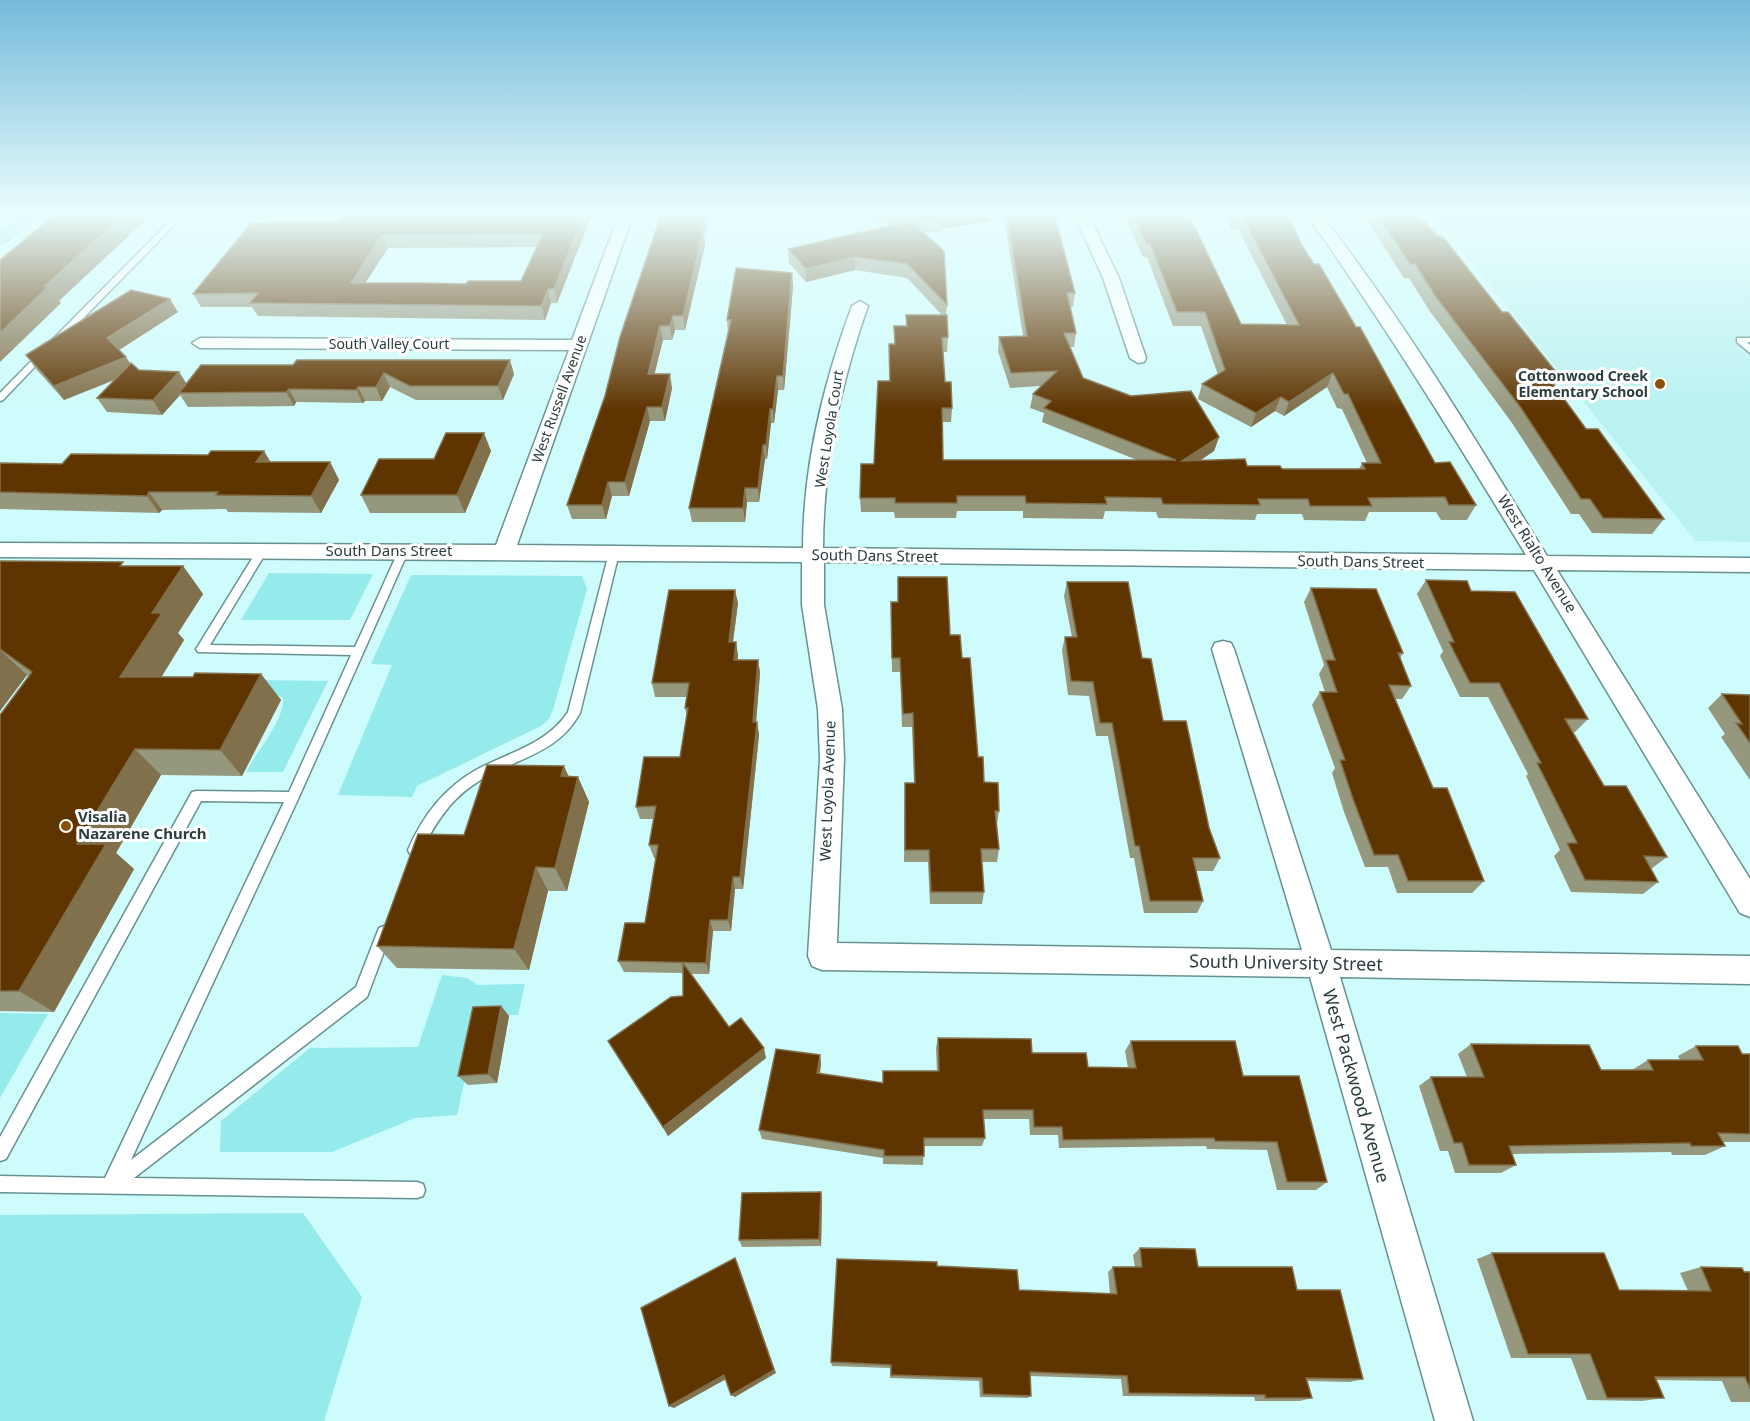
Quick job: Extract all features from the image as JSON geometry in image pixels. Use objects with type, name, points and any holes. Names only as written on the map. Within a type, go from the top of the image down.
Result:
[{"type":"street","name":"West Russell Avenue","points":[[504,552],[603,278]]},
{"type":"street","points":[[1111,278],[1138,358]]},
{"type":"street","name":"West Rialto Avenue","points":[[1360,278],[1437,394],[1543,564],[1750,904]]},
{"type":"street","name":"West Loyola Court","points":[[813,556],[823,446],[840,361],[860,306]]},
{"type":"street","name":"South Valley Court","points":[[200,343],[578,345]]},
{"type":"street","name":"South Dans Street","points":[[0,550],[504,552],[1750,565]]},
{"type":"street","name":"West Loyola Avenue","points":[[813,556],[813,605],[830,708],[832,759],[822,956]]},
{"type":"street","name":"West Packwood Avenue","points":[[1223,649],[1321,963],[1454,1421]]},
{"type":"street","name":"South University Street","points":[[822,956],[1750,970]]},
{"type":"lane","points":[[0,398],[118,278]]},
{"type":"lane","points":[[1750,340],[1740,340],[1750,351]]},
{"type":"lane","points":[[262,551],[202,649],[357,651]]},
{"type":"lane","points":[[110,1186],[293,797],[403,552]]},
{"type":"lane","points":[[410,864],[422,832],[445,803],[478,775],[545,744],[568,725],[574,713],[614,553]]},
{"type":"lane","points":[[0,1153],[196,796],[293,797]]},
{"type":"lane","points":[[110,1186],[362,992],[390,917]]},
{"type":"lane","points":[[0,1184],[417,1190]]},
{"type":"shaded area","name":"Cottonwood Creek Elementary School","points":[[1484,278],[1750,278],[1750,542],[1696,541]]},
{"type":"shaded area","points":[[269,573],[373,574],[350,620],[241,620]]},
{"type":"shaded area","points":[[411,575],[582,576],[587,589],[553,710],[549,719],[541,726],[417,786],[412,797],[338,795],[392,665],[371,664]]},
{"type":"shaded area","points":[[166,679],[328,681],[283,772],[246,772],[275,726],[283,698],[275,694]]},
{"type":"shaded area","points":[[442,975],[467,978],[478,985],[525,984],[518,1015],[479,1015],[457,1115],[415,1118],[332,1152],[220,1152],[221,1121],[310,1048],[418,1047]]},
{"type":"shaded area","points":[[0,1013],[48,1014],[0,1098]]},
{"type":"shaded area","points":[[303,1213],[362,1297],[324,1421],[0,1421],[0,1215]]},
{"type":"building","points":[[0,278],[54,278],[45,286],[49,286],[0,333]]},
{"type":"building","points":[[206,278],[354,278],[351,283],[466,284],[468,281],[558,278],[554,289],[548,289],[541,306],[250,303],[258,293],[193,294]]},
{"type":"building","points":[[640,278],[692,278],[683,316],[673,316],[670,326],[660,326],[648,374],[670,374],[662,407],[647,407],[625,482],[608,482],[602,505],[567,505],[605,396],[620,337]]},
{"type":"building","points":[[734,278],[792,278],[783,376],[777,376],[766,445],[763,445],[758,488],[745,488],[743,508],[689,508],[731,320],[727,320]]},
{"type":"building","points":[[921,278],[946,278],[947,305]]},
{"type":"building","points":[[1017,278],[1071,278],[1075,293],[1067,293],[1076,333],[1064,333],[1083,378],[1131,396],[1191,391],[1219,437],[1182,461],[1245,459],[1247,466],[1280,466],[1282,469],[1365,469],[1362,463],[1381,463],[1348,394],[1344,394],[1333,373],[1289,402],[1281,397],[1256,413],[1202,384],[1225,370],[1205,312],[1177,312],[1164,278],[1219,278],[1241,324],[1299,325],[1275,278],[1327,278],[1356,327],[1360,327],[1435,463],[1450,462],[1476,505],[1449,505],[1445,497],[1368,498],[1372,506],[1310,506],[1308,499],[1258,499],[1260,505],[1163,504],[1161,498],[1105,497],[1107,504],[1026,503],[1025,496],[957,496],[957,503],[895,503],[895,498],[860,498],[861,464],[874,464],[878,381],[890,381],[889,344],[895,344],[894,326],[907,326],[906,315],[947,315],[948,337],[942,338],[945,382],[951,382],[952,408],[942,408],[943,460],[1176,460],[1044,408],[1051,401],[1033,394],[1057,371],[1011,373],[999,337],[1027,336]]},
{"type":"building","points":[[1424,278],[1475,278],[1502,312],[1508,312],[1560,377],[1548,377],[1586,429],[1598,429],[1664,519],[1603,518],[1590,499],[1581,499],[1521,408]]},
{"type":"building","points":[[131,290],[170,299],[107,338],[126,357],[54,386],[26,355]]},
{"type":"building","points":[[297,360],[510,360],[498,386],[410,386],[384,373],[376,387],[358,387],[356,390],[289,389],[286,392],[179,393],[201,365],[293,365]]},
{"type":"building","points":[[131,363],[139,370],[179,372],[153,400],[97,398]]},
{"type":"building","points":[[446,433],[484,433],[457,495],[361,495],[379,459],[434,459]]},
{"type":"building","points":[[211,451],[264,451],[256,462],[330,462],[311,496],[216,495],[218,492],[149,492],[147,496],[0,492],[0,463],[62,464],[71,454],[208,455]]},
{"type":"building","name":"Visalia Nazarene Church","points":[[0,561],[123,562],[120,566],[183,566],[152,613],[162,613],[120,677],[193,677],[195,673],[261,674],[220,750],[135,749],[77,844],[106,844],[19,991],[0,991],[0,715],[32,672],[0,649]]},
{"type":"building","points":[[898,577],[947,577],[950,635],[960,635],[962,658],[970,658],[978,757],[983,757],[984,782],[998,783],[999,811],[995,811],[999,849],[981,849],[984,892],[931,892],[929,850],[905,850],[905,783],[915,783],[913,713],[903,714],[900,658],[892,658],[891,602],[898,602]]},
{"type":"building","points":[[1426,580],[1467,581],[1471,591],[1515,592],[1588,719],[1565,719],[1604,786],[1626,786],[1667,857],[1644,856],[1658,882],[1585,880],[1567,843],[1577,843],[1537,763],[1541,763],[1499,683],[1470,683],[1449,642],[1454,642]]},
{"type":"building","points":[[1067,582],[1128,582],[1142,658],[1151,659],[1163,721],[1186,721],[1209,828],[1220,858],[1193,858],[1203,901],[1150,901],[1139,846],[1135,846],[1112,723],[1100,723],[1093,682],[1071,681],[1065,637],[1077,637]]},
{"type":"building","points":[[1311,588],[1376,589],[1403,653],[1398,653],[1411,686],[1389,685],[1433,788],[1447,788],[1484,881],[1408,881],[1398,855],[1374,855],[1340,760],[1345,760],[1320,692],[1337,692],[1326,660],[1335,660]]},
{"type":"building","points":[[669,590],[735,590],[729,642],[736,642],[734,660],[758,660],[753,722],[757,722],[740,877],[733,877],[728,920],[710,920],[706,963],[618,961],[625,923],[645,923],[658,845],[649,845],[656,806],[636,807],[644,757],[680,757],[688,708],[685,708],[689,683],[652,683]]},
{"type":"building","points":[[1722,694],[1750,695],[1750,743],[1736,723],[1742,724]]},
{"type":"building","points":[[487,765],[564,766],[561,776],[578,777],[555,868],[536,867],[514,949],[377,946],[418,834],[464,835]]},
{"type":"building","points":[[683,963],[729,1027],[741,1018],[764,1048],[663,1127],[608,1041],[671,997],[683,996]]},
{"type":"building","points":[[501,1006],[488,1074],[458,1076],[473,1007]]},
{"type":"building","points":[[938,1038],[1031,1039],[1032,1053],[1086,1053],[1088,1067],[1136,1068],[1131,1041],[1235,1041],[1243,1076],[1299,1076],[1327,1182],[1287,1182],[1277,1142],[1215,1141],[1214,1138],[1063,1140],[1062,1127],[1034,1127],[1033,1110],[983,1110],[985,1138],[924,1138],[924,1156],[884,1156],[884,1150],[759,1130],[776,1049],[820,1055],[817,1073],[883,1083],[883,1071],[939,1071]]},
{"type":"building","points":[[1471,1044],[1589,1045],[1601,1070],[1653,1070],[1648,1060],[1703,1060],[1696,1046],[1738,1046],[1742,1054],[1750,1054],[1750,1134],[1718,1133],[1725,1146],[1691,1146],[1690,1143],[1509,1146],[1516,1165],[1469,1165],[1462,1143],[1454,1143],[1431,1077],[1484,1077]]},
{"type":"building","points":[[821,1192],[819,1239],[739,1240],[742,1193]]},
{"type":"building","points":[[1140,1248],[1195,1249],[1198,1267],[1292,1267],[1297,1290],[1340,1290],[1363,1379],[1306,1378],[1312,1398],[1265,1398],[1265,1395],[1129,1393],[1127,1376],[1030,1372],[1031,1396],[983,1394],[982,1378],[891,1375],[891,1365],[831,1362],[837,1259],[937,1262],[937,1266],[1017,1270],[1019,1290],[1117,1294],[1113,1267],[1142,1267]]},
{"type":"building","points":[[1492,1253],[1604,1253],[1619,1290],[1711,1291],[1701,1267],[1742,1268],[1744,1272],[1750,1272],[1750,1389],[1745,1377],[1655,1377],[1664,1398],[1607,1398],[1590,1354],[1528,1354]]},
{"type":"building","points":[[735,1258],[774,1370],[731,1395],[724,1375],[669,1406],[641,1308]]},
{"type":"place","name":"Cottonwood Creek Elementary School","points":[[1660,384]]},
{"type":"place","name":"Visalia Nazarene Church","points":[[66,826]]}]
